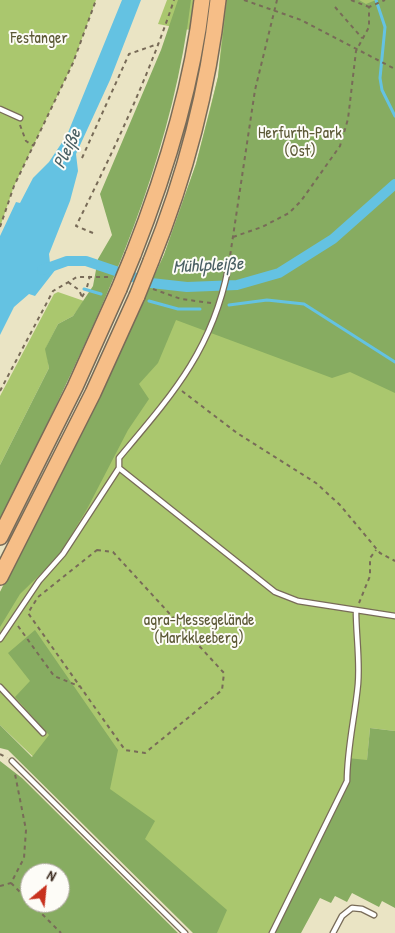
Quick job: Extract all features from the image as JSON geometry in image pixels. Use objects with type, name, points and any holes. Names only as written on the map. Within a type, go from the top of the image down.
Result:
[{"type":"highway","points":[[0,537],[75,387],[116,283],[133,255],[157,192],[176,128],[197,33],[202,0]]},
{"type":"highway","points":[[0,577],[93,393],[137,296],[167,221],[194,135],[218,0]]},
{"type":"lane","points":[[0,109],[20,118]]},
{"type":"lane","points":[[0,639],[12,618],[39,581],[63,554],[119,468],[119,458],[178,388],[196,358],[219,306],[228,269]]},
{"type":"lane","points":[[119,468],[258,581],[275,592],[298,601],[395,616]]},
{"type":"lane","points":[[272,933],[347,781],[347,758],[358,686],[359,652],[356,610]]},
{"type":"lane","points":[[0,687],[43,734]]},
{"type":"lane","points":[[12,761],[186,933]]},
{"type":"lane","points":[[333,933],[342,916],[352,908],[362,909],[374,915]]},
{"type":"path","points":[[0,227],[14,186],[73,63],[96,0]]},
{"type":"path","points":[[94,234],[76,226],[111,156],[158,44],[174,0]]},
{"type":"path","points":[[246,0],[301,20],[356,51],[395,70]]},
{"type":"path","points":[[228,269],[254,90],[277,0]]},
{"type":"path","points":[[351,0],[370,7],[385,0]]},
{"type":"path","points":[[335,7],[362,38]]},
{"type":"path","points":[[233,236],[262,227],[289,213],[301,201],[340,146],[348,119],[356,51],[369,27],[370,7]]},
{"type":"path","points":[[82,158],[129,54],[158,44]]},
{"type":"path","points":[[20,118],[19,123],[26,141],[34,146]]},
{"type":"path","points":[[86,287],[90,276]]},
{"type":"path","points":[[0,391],[53,292],[77,277],[105,278],[116,283]]},
{"type":"path","points":[[68,282],[79,290],[82,297],[84,292]]},
{"type":"path","points":[[151,288],[181,299],[206,301],[219,306]]},
{"type":"path","points":[[178,388],[237,432],[316,483],[340,505],[376,549],[395,561]]},
{"type":"path","points":[[356,610],[370,576],[370,558],[376,549]]},
{"type":"path","points":[[12,618],[54,676],[81,688],[126,750],[145,753],[222,690],[224,673],[113,552],[97,550],[38,597],[28,613],[81,688]]},
{"type":"path","points":[[0,886],[11,883],[24,858],[26,830],[12,761]]},
{"type":"path","points":[[11,883],[20,892]]},
{"type":"path","points":[[42,913],[61,933]]},
{"type":"green space","name":"Festanger","points":[[0,0],[96,0],[73,63],[14,186],[0,227]]},
{"type":"green space","name":"agra-Messegelände (Markkleeberg)","points":[[167,0],[395,0],[395,731],[370,728],[367,761],[347,781],[272,933],[217,933],[0,725],[0,592],[87,420],[164,255],[196,164],[218,77],[222,36],[158,24]]},
{"type":"green space","points":[[178,0],[191,0],[183,52],[172,104],[142,204],[104,301],[31,458],[0,519],[0,465],[49,368],[45,349],[58,324],[73,316],[93,286],[98,259],[112,235],[100,194],[161,50]]},
{"type":"green space","name":"Herfurth-Park (Ost)","points":[[227,0],[359,0],[366,4],[376,0],[395,0],[395,393],[350,372],[332,378],[176,320],[158,363],[139,384],[149,399],[128,430],[87,509],[58,557],[20,594],[0,627],[0,592],[87,420],[164,255],[196,164],[210,110],[218,77]]},
{"type":"green space","points":[[58,292],[84,301],[73,316],[58,324],[46,348],[49,368],[0,465],[0,396],[54,294]]},
{"type":"green space","points":[[35,630],[118,750],[110,789],[155,821],[145,839],[227,910],[217,933],[193,933],[8,750],[0,748],[0,725],[32,757],[49,735],[15,697],[30,681],[8,653]]},
{"type":"green space","points":[[370,728],[395,731],[395,908],[382,901],[379,907],[352,893],[347,902],[335,896],[331,903],[320,898],[301,933],[272,933],[347,781],[347,758],[367,760]]},
{"type":"green space","points":[[0,761],[22,778],[178,933],[0,933]]},
{"type":"water","name":"Pleiße","points":[[122,0],[141,0],[110,80],[76,154],[78,171],[70,201],[49,254],[50,263],[53,262],[56,269],[35,296],[29,294],[14,307],[0,335],[0,236],[16,202],[20,203],[33,178],[49,162],[67,135]]},
{"type":"waterway","points":[[376,0],[385,27],[380,78],[382,90],[395,116]]},
{"type":"waterway","name":"Mühlpleiße","points":[[42,270],[67,261],[86,261],[151,283],[187,287],[237,285],[279,273],[333,239],[395,184]]},
{"type":"waterway","points":[[84,289],[101,294]]},
{"type":"waterway","points":[[229,305],[267,300],[304,304],[395,362]]},
{"type":"waterway","points":[[149,301],[178,309],[200,309]]}]
